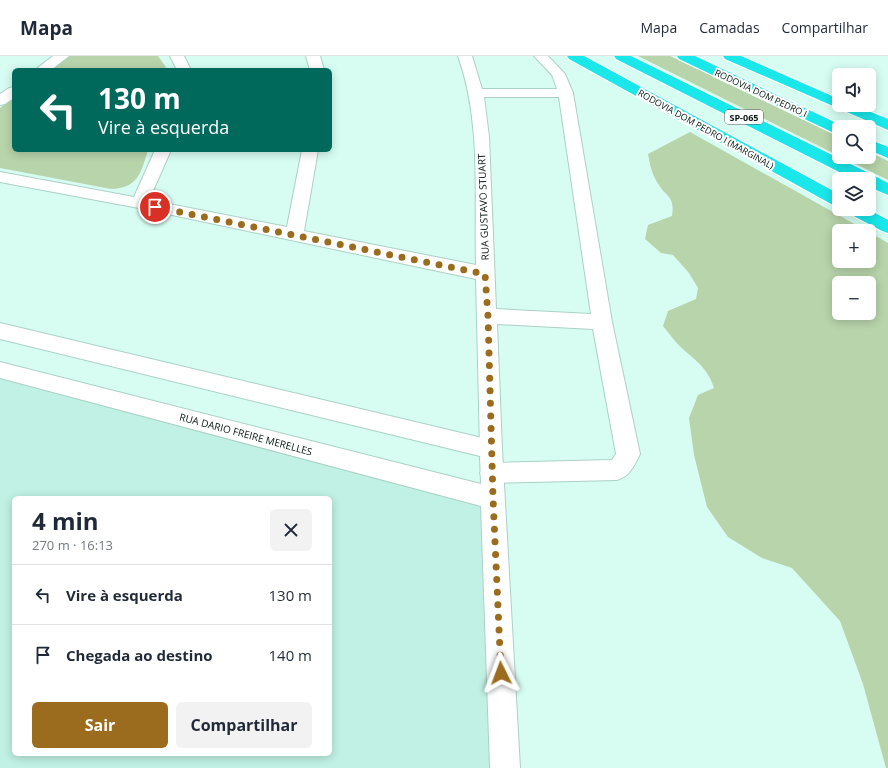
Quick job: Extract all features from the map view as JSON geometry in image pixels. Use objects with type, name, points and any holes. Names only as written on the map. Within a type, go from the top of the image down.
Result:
[{"type":"highway","name":"RODOVIA DOM PEDRO I (MARGINAL)","points":[[574,56],[832,197]]},
{"type":"highway","name":"SP-065","points":[[621,56],[852,172]]},
{"type":"highway","name":"RODOVIA DOM PEDRO I","points":[[684,56],[832,127]]},
{"type":"highway","points":[[730,56],[832,101]]},
{"type":"highway","points":[[858,112],[888,125]]},
{"type":"highway","points":[[706,129],[832,190]]},
{"type":"highway","points":[[876,147],[888,153]]},
{"type":"highway","points":[[876,184],[888,190]]},
{"type":"highway","points":[[876,211],[888,217]]},
{"type":"highway","points":[[867,216],[888,227]]},
{"type":"street","points":[[45,68],[62,56]]},
{"type":"street","points":[[177,56],[183,68]]},
{"type":"street","points":[[313,56],[316,68]]},
{"type":"street","name":"RUA GUSTAVO STUART","points":[[465,56],[471,69],[480,113],[485,274],[488,316],[492,473],[505,768]]},
{"type":"street","points":[[0,331],[492,473],[617,470],[624,464],[628,454],[602,322],[566,93],[558,74],[541,56]]},
{"type":"street","points":[[0,101],[12,92]]},
{"type":"street","points":[[476,93],[566,93]]},
{"type":"street","points":[[139,203],[162,152]]},
{"type":"street","points":[[294,235],[310,152]]},
{"type":"street","points":[[0,177],[139,203],[485,274]]},
{"type":"street","points":[[488,316],[602,322]]},
{"type":"street","name":"RUA DARIO FREIRE MERELLES","points":[[0,370],[492,473]]},
{"type":"shaded area","points":[[69,56],[158,56],[167,68],[53,68]]},
{"type":"shaded area","points":[[638,56],[670,56],[832,134],[832,153]]},
{"type":"shaded area","points":[[12,99],[12,152],[147,152],[143,166],[137,178],[133,182],[127,186],[111,189],[0,168],[0,108]]},
{"type":"shaded area","points":[[690,132],[832,211],[832,216],[840,216],[854,224],[832,224],[832,268],[876,268],[876,236],[888,243],[888,768],[886,768],[863,684],[840,621],[792,568],[762,558],[728,537],[707,507],[694,455],[689,418],[698,395],[714,388],[707,373],[698,362],[675,341],[663,326],[668,311],[696,299],[698,288],[689,273],[673,255],[661,253],[645,239],[648,225],[672,216],[673,209],[670,198],[657,181],[648,154]]},
{"type":"shaded area","points":[[876,155],[888,161],[888,180],[876,174],[876,172],[872,172],[856,164],[876,164]]},
{"type":"shaded area","points":[[0,372],[493,499],[505,768],[0,768]]},
{"type":"route","points":[[155,207],[485,274],[488,316],[493,498],[501,673]]}]
